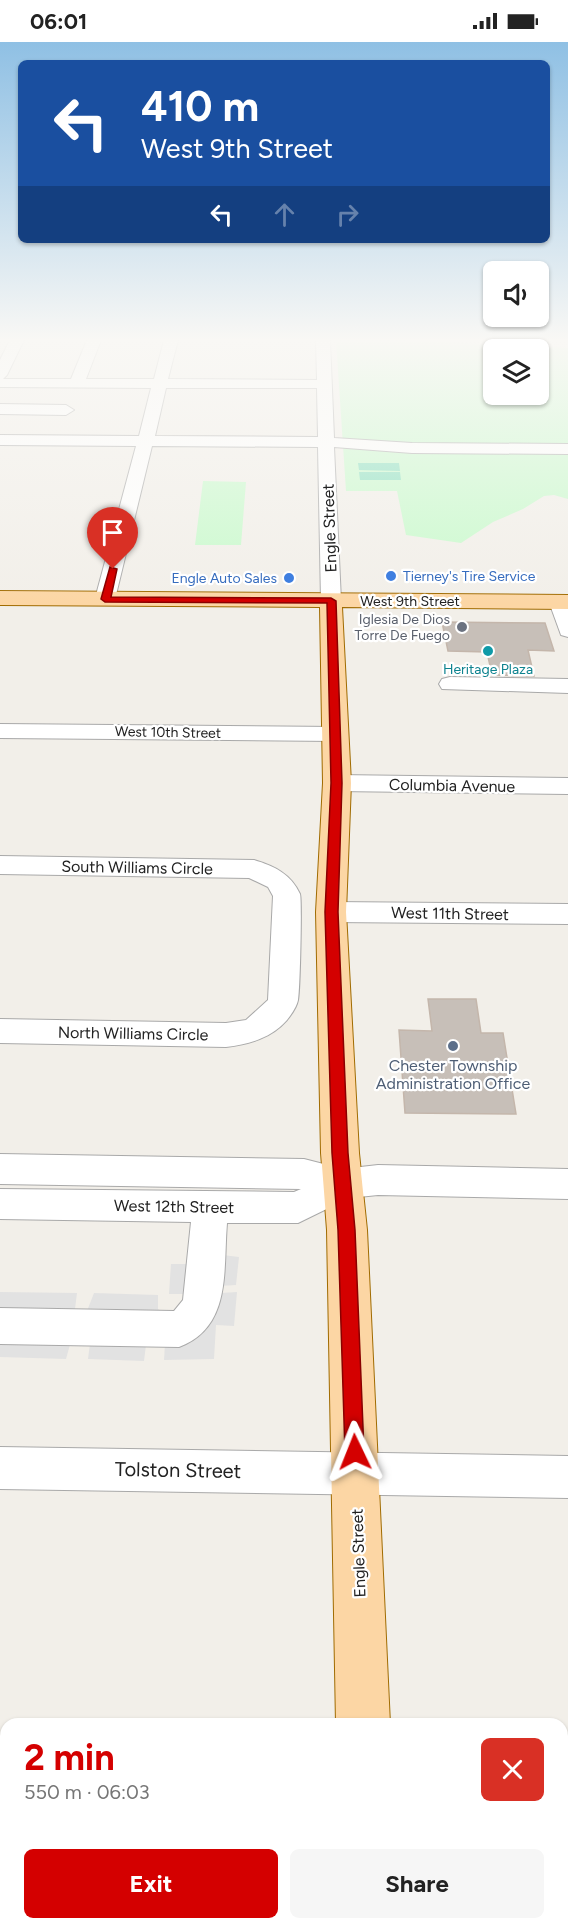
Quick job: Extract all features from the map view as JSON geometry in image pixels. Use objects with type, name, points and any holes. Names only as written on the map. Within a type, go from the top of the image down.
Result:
[{"type":"main road","name":"West 9th Street","points":[[0,598],[564,602]]},
{"type":"main road","name":"Engle Street","points":[[331,601],[337,783],[331,912],[347,1230],[363,1718]]},
{"type":"street","points":[[105,599],[148,428]]},
{"type":"street","name":"Engle Street","points":[[327,428],[331,601]]},
{"type":"street","points":[[0,440],[327,442],[423,448],[568,449]]},
{"type":"street","points":[[564,602],[568,631]]},
{"type":"street","points":[[450,684],[568,686]]},
{"type":"street","name":"West 10th Street","points":[[0,731],[335,734]]},
{"type":"street","name":"Columbia Avenue","points":[[337,783],[568,786]]},
{"type":"street","name":"South Williams Circle","points":[[0,865],[239,868],[254,869],[273,876],[282,885],[287,896],[283,1001],[264,1024]]},
{"type":"street","name":"West 11th Street","points":[[331,912],[568,914]]},
{"type":"street","name":"North Williams Circle","points":[[0,1031],[226,1035],[251,1032],[264,1024]]},
{"type":"street","name":"West 12th Street","points":[[0,1169],[304,1174],[343,1184],[378,1180],[568,1184]]},
{"type":"street","name":"West 12th Street","points":[[0,1204],[298,1208],[343,1184]]},
{"type":"street","points":[[0,1326],[179,1329],[191,1322],[199,1311],[202,1301],[210,1206]]},
{"type":"street","name":"Tolston Street","points":[[0,1468],[568,1477]]},
{"type":"green space","points":[[342,428],[568,428],[568,499],[554,495],[544,496],[523,509],[493,522],[461,543],[406,535],[397,491],[346,491]]},
{"type":"green space","points":[[358,463],[399,463],[400,471],[359,470]]},
{"type":"green space","points":[[359,472],[400,472],[401,480],[360,480]]},
{"type":"green space","points":[[203,481],[246,482],[241,545],[195,545]]},
{"type":"shaded area","points":[[206,1253],[239,1257],[236,1285],[220,1286],[221,1293],[237,1292],[234,1326],[216,1325],[214,1359],[164,1360],[165,1344],[146,1345],[144,1361],[88,1359],[90,1344],[71,1341],[66,1359],[0,1357],[0,1292],[77,1293],[75,1309],[77,1312],[87,1311],[94,1293],[158,1295],[158,1309],[164,1314],[182,1310],[185,1294],[169,1294],[171,1264],[204,1264]]},
{"type":"building","name":"Heritage Plaza","points":[[442,622],[545,623],[554,651],[528,650],[534,676],[492,675],[487,652],[448,651]]},
{"type":"building","name":"Chester Township Administration Office","points":[[428,999],[476,999],[481,1033],[503,1033],[516,1114],[405,1113],[399,1030],[432,1031]]},
{"type":"place","name":"Tierney's Tire Service","points":[[391,576]]},
{"type":"place","name":"Engle Auto Sales","points":[[289,578]]},
{"type":"place","name":"Iglesia De Dios Torre De Fuego","points":[[462,627]]},
{"type":"place","name":"Heritage Plaza","points":[[488,651]]},
{"type":"place","name":"Chester Township Administration Office","points":[[453,1046]]},
{"type":"route","points":[[113,569],[105,599],[331,601],[337,783],[331,912],[340,1153],[347,1230],[355,1452]]}]
